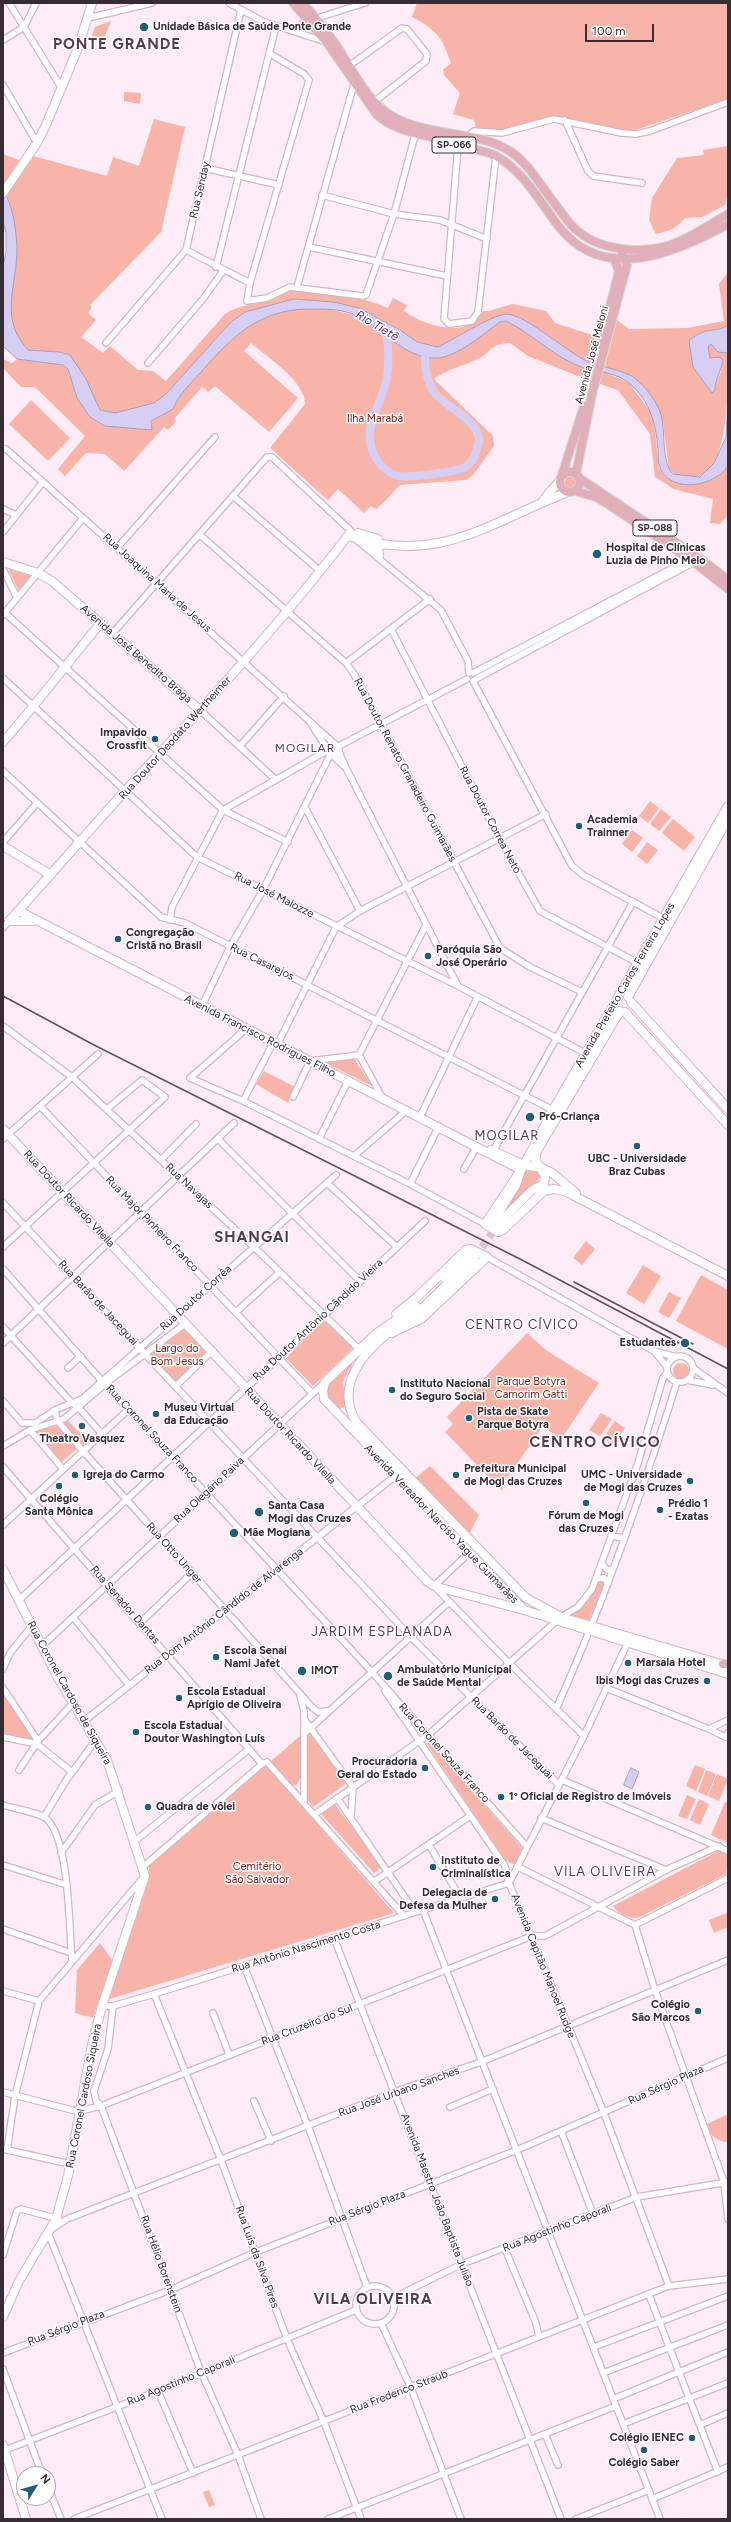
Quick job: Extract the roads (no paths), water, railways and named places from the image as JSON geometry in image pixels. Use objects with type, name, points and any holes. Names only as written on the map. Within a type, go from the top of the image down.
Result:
[{"type":"main road","points":[[3,193],[37,143],[90,18],[92,3]]},
{"type":"main road","name":"SP-066","points":[[293,3],[307,17],[328,44],[354,84],[382,119],[415,135],[440,139],[458,146],[496,156],[526,181],[570,238],[591,251],[614,258],[661,254],[680,248],[728,224]]},
{"type":"main road","name":"SP-066","points":[[302,3],[316,18],[374,102],[388,114],[408,123],[499,146],[512,153],[522,162],[578,232],[594,241],[615,247],[660,248],[677,243],[728,214]]},
{"type":"main road","points":[[615,247],[624,258]]},
{"type":"main road","name":"Avenida José Meloni","points":[[542,501],[561,477],[574,444],[590,393],[619,271],[614,258]]},
{"type":"main road","name":"Avenida José Meloni","points":[[600,354],[627,265],[624,258]]},
{"type":"main road","name":"Avenida José Meloni","points":[[578,476],[590,393]]},
{"type":"main road","points":[[567,472],[578,476],[580,484],[571,491],[562,488],[561,477],[567,472]]},
{"type":"main road","name":"SP-088","points":[[578,476],[702,560],[728,580]]},
{"type":"main road","name":"Avenida José Meloni","points":[[396,544],[421,546],[450,542],[542,501],[571,491]]},
{"type":"main road","name":"SP-088","points":[[571,491],[602,500],[692,561],[728,589]]},
{"type":"main road","points":[[353,535],[396,544]]},
{"type":"main road","name":"Rua Doutor Deodato Wertheimer","points":[[6,919],[19,911],[160,753],[201,711],[245,662],[262,639],[288,613],[319,570],[342,544],[353,535]]},
{"type":"main road","points":[[369,539],[382,544],[396,544]]},
{"type":"main road","points":[[380,557],[378,549],[382,544]]},
{"type":"main road","name":"Avenida José Benedito Braga","points":[[3,562],[38,573],[52,581],[201,711]]},
{"type":"main road","points":[[3,742],[34,707],[64,666],[100,624]]},
{"type":"main road","name":"Avenida Prefeito Carlos Ferreira Lopes","points":[[492,1224],[516,1185],[522,1167],[585,1053],[728,806]]},
{"type":"main road","name":"Avenida Prefeito Carlos Ferreira Lopes","points":[[630,1000],[728,819]]},
{"type":"main road","points":[[3,846],[51,875]]},
{"type":"main road","name":"Avenida Francisco Rodrigues Filho","points":[[19,911],[275,1044],[486,1150],[522,1167],[542,1168],[556,1176],[586,1201]]},
{"type":"main road","name":"Avenida Francisco Rodrigues Filho","points":[[6,919],[36,921]]},
{"type":"main road","points":[[728,1109],[630,1000],[623,996],[617,1000],[616,1005],[622,1012],[728,1125]]},
{"type":"main road","points":[[622,1012],[630,1009],[630,1000]]},
{"type":"main road","name":"Avenida Prefeito Carlos Ferreira Lopes","points":[[542,1168],[535,1159],[537,1151],[622,1012]]},
{"type":"main road","points":[[710,1105],[715,1095]]},
{"type":"main road","points":[[710,1105],[722,1102]]},
{"type":"main road","name":"Rua Doutor Ricardo Vilella","points":[[5,1134],[62,1192],[422,1577],[434,1586]]},
{"type":"main road","points":[[542,1168],[545,1176],[544,1184],[532,1190],[492,1224],[501,1232],[544,1190],[554,1189],[567,1192]]},
{"type":"main road","name":"Avenida Francisco Rodrigues Filho","points":[[544,1184],[556,1186],[728,1276]]},
{"type":"main road","points":[[377,1333],[466,1250],[471,1249],[487,1257],[421,1319],[387,1335]]},
{"type":"main road","points":[[333,1411],[343,1411],[349,1406],[348,1394],[350,1379],[366,1355],[387,1335],[418,1312],[473,1256],[414,1308],[377,1333]]},
{"type":"main road","name":"Rua Olegário Paiva","points":[[325,1382],[377,1333]]},
{"type":"main road","name":"Avenida Vereador Narciso Yague Guimarães","points":[[325,1382],[322,1395],[333,1411],[526,1598],[558,1619]]},
{"type":"main road","name":"Avenida Vereador Narciso Yague Guimarães","points":[[349,1406],[357,1423],[398,1473],[469,1553],[522,1608],[592,1629],[726,1665]]},
{"type":"main road","name":"Rua Coronel Cardoso de Siqueira","points":[[3,1568],[41,1647],[72,1703],[107,1760],[144,1866]]},
{"type":"main road","points":[[434,1586],[522,1608],[549,1612]]},
{"type":"main road","points":[[522,1608],[525,1606],[526,1598]]},
{"type":"main road","name":"Avenida Vereador Narciso Yague Guimarães","points":[[592,1629],[728,1674]]},
{"type":"main road","name":"Rua Coronel Cardoso Siqueira","points":[[3,2317],[19,2281],[50,2232],[56,2219],[70,2164],[92,2045],[102,2006],[145,1876],[144,1866]]},
{"type":"main road","points":[[4,2447],[26,2519]]},
{"type":"street","points":[[9,3],[61,87]]},
{"type":"street","points":[[3,40],[24,27],[36,3]]},
{"type":"street","points":[[90,18],[136,5],[152,3]]},
{"type":"street","points":[[229,3],[276,26],[317,38],[328,44]]},
{"type":"street","points":[[316,18],[365,3]]},
{"type":"street","name":"Rua Senday","points":[[106,343],[186,250],[241,10]]},
{"type":"street","points":[[287,28],[301,26],[307,17]]},
{"type":"street","points":[[216,267],[276,26]]},
{"type":"street","points":[[350,66],[402,28],[407,29],[427,54],[426,61],[374,102]]},
{"type":"street","points":[[269,53],[309,78],[250,283],[247,300],[267,298],[287,287],[363,296],[367,294],[394,214],[415,135]]},
{"type":"street","points":[[297,287],[354,84]]},
{"type":"street","points":[[3,85],[37,143]]},
{"type":"street","points":[[466,138],[474,131],[502,133],[545,120],[565,120],[622,133],[636,134],[650,131],[728,102]]},
{"type":"street","points":[[565,120],[588,171],[593,176],[642,183]]},
{"type":"street","points":[[458,146],[444,318],[447,323],[455,324],[468,322],[476,317],[487,239],[496,156]]},
{"type":"street","points":[[205,168],[279,185]]},
{"type":"street","points":[[322,195],[394,214],[451,224],[487,239]]},
{"type":"street","points":[[309,247],[447,276]]},
{"type":"street","points":[[186,250],[223,271],[250,283]]},
{"type":"street","points":[[148,362],[203,299],[223,271]]},
{"type":"street","points":[[117,548],[214,438]]},
{"type":"street","name":"Rua Joaquina Maria de Jesus","points":[[3,449],[6,449],[44,482],[284,696],[338,748]]},
{"type":"street","points":[[112,634],[264,459],[269,456],[378,558],[380,557]]},
{"type":"street","points":[[3,532],[16,514],[44,482]]},
{"type":"street","points":[[233,496],[319,570]]},
{"type":"street","points":[[3,509],[16,514]]},
{"type":"street","points":[[83,518],[4,614],[64,666],[223,810],[288,842]]},
{"type":"street","name":"Rua Doutor Renato Granadeiro Guimarães","points":[[199,534],[346,663],[382,724],[500,948],[530,967],[582,992]]},
{"type":"street","points":[[369,539],[380,557],[430,599],[445,615],[468,661],[469,675],[474,680],[577,870],[663,918]]},
{"type":"street","points":[[170,920],[172,907],[197,856],[223,810],[276,780],[330,754],[338,748],[460,682],[469,675],[692,561]]},
{"type":"street","points":[[474,680],[692,561]]},
{"type":"street","points":[[3,570],[17,598]]},
{"type":"street","points":[[346,663],[430,599]]},
{"type":"street","name":"Rua Doutor Correa Neto","points":[[391,628],[499,838],[540,911],[607,948],[638,963]]},
{"type":"street","points":[[469,675],[474,680]]},
{"type":"street","name":"Rua José Malozze","points":[[3,678],[197,856],[406,962],[458,986],[477,998],[585,1053]]},
{"type":"street","points":[[240,746],[284,696]]},
{"type":"street","name":"Avenida José Benedito Braga","points":[[201,711],[276,780]]},
{"type":"street","name":"Rua Joaquina Maria de Jesus","points":[[310,720],[330,754],[346,768]]},
{"type":"street","points":[[202,1006],[230,947],[264,890],[288,842],[330,754],[331,746],[338,748]]},
{"type":"street","points":[[338,748],[346,768],[458,986]]},
{"type":"street","name":"Rua Casarejos","points":[[3,771],[157,914],[170,920],[185,924],[307,984],[553,1110]]},
{"type":"street","points":[[3,842],[37,802]]},
{"type":"street","points":[[305,807],[360,911]]},
{"type":"street","points":[[243,1101],[307,984],[336,926],[406,886],[546,814]]},
{"type":"street","points":[[464,1169],[486,1150],[523,1095],[633,902]]},
{"type":"street","name":"Rua Doutor Deodato Wertheimer","points":[[3,928],[6,919]]},
{"type":"street","points":[[359,1055],[426,925]]},
{"type":"street","points":[[420,1117],[477,998]]},
{"type":"street","name":"Rua Navajas","points":[[3,1026],[72,1077],[179,1176],[366,1355]]},
{"type":"street","points":[[246,1029],[190,1078],[243,1101],[492,1224]]},
{"type":"street","points":[[5,1134],[40,1106],[98,1054]]},
{"type":"street","points":[[293,1097],[310,1061],[359,1055]]},
{"type":"street","points":[[359,1055],[382,1098]]},
{"type":"street","points":[[3,1247],[163,1101],[164,1096],[144,1080],[137,1082],[107,1109]]},
{"type":"street","points":[[319,1139],[348,1081]]},
{"type":"street","name":"Rua Major Pinheiro Franco","points":[[40,1106],[313,1394]]},
{"type":"street","points":[[354,1156],[407,1110]]},
{"type":"street","points":[[3,1344],[141,1214],[234,1123]]},
{"type":"street","points":[[161,1160],[196,1124]]},
{"type":"street","points":[[410,1184],[439,1126]]},
{"type":"street","points":[[218,1139],[291,1214],[360,1281]]},
{"type":"street","name":"Rua Doutor Corrêa","points":[[3,1446],[30,1430],[58,1422],[79,1408],[104,1382],[210,1284],[336,1175]]},
{"type":"street","points":[[327,1183],[397,1247]]},
{"type":"street","name":"Rua Barão de Jaceguai","points":[[3,1203],[146,1353],[411,1637],[470,1697],[560,1783]]},
{"type":"street","name":"Rua Doutor Antônio Cândido Vieira","points":[[18,1601],[209,1421],[425,1221]]},
{"type":"street","points":[[487,1257],[654,1351],[689,1360],[693,1368],[714,1385],[728,1393]]},
{"type":"street","name":"Rua Coronel Souza Franco","points":[[3,1269],[39,1311],[371,1671],[527,1847]]},
{"type":"street","points":[[236,1312],[280,1272]]},
{"type":"street","name":"Rua Doutor Corrêa","points":[[22,1423],[35,1423],[55,1410],[73,1404],[185,1324]]},
{"type":"street","points":[[3,1327],[73,1404]]},
{"type":"street","points":[[654,1351],[676,1382]]},
{"type":"street","points":[[176,1386],[212,1352]]},
{"type":"street","points":[[68,1368],[81,1356]]},
{"type":"street","points":[[315,1814],[420,1742],[558,1619],[584,1602],[596,1579],[626,1497],[662,1382],[667,1370],[676,1357]]},
{"type":"street","points":[[687,1380],[693,1368]]},
{"type":"street","points":[[676,1382],[687,1380],[714,1385]]},
{"type":"street","name":"Rua Olegário Paiva","points":[[41,1647],[325,1382]]},
{"type":"street","points":[[556,1709],[592,1629],[638,1502],[676,1382]]},
{"type":"street","points":[[3,1401],[22,1423],[23,1429],[18,1436]]},
{"type":"street","points":[[79,1408],[102,1434]]},
{"type":"street","points":[[3,1525],[129,1409]]},
{"type":"street","name":"Rua Otto Unger","points":[[55,1410],[58,1422],[83,1451],[316,1711],[327,1711]]},
{"type":"street","points":[[30,1430],[63,1469]]},
{"type":"street","name":"Rua Senador Dantas","points":[[3,1466],[168,1654],[262,1764]]},
{"type":"street","name":"Rua Dom Antônio Cândido de Alvarenga","points":[[84,1721],[398,1473]]},
{"type":"street","points":[[634,1474],[641,1474],[645,1478]]},
{"type":"street","points":[[626,1497],[634,1497],[638,1502]]},
{"type":"street","points":[[612,1536],[618,1535],[624,1538]]},
{"type":"street","points":[[434,1586],[469,1553]]},
{"type":"street","points":[[602,1563],[607,1570],[613,1569]]},
{"type":"street","points":[[140,1622],[192,1573]]},
{"type":"street","points":[[596,1579],[604,1578],[608,1584]]},
{"type":"street","name":"Rua Doutor Ricardo Vilella","points":[[434,1586],[508,1662],[584,1736]]},
{"type":"street","points":[[304,1734],[327,1711],[449,1602]]},
{"type":"street","points":[[73,1617],[129,1685]]},
{"type":"street","points":[[3,1669],[10,1653],[31,1628]]},
{"type":"street","points":[[509,1883],[584,1736],[628,1642]]},
{"type":"street","name":"Avenida Capitão Manoel Rudge","points":[[371,1671],[505,1866],[509,1883],[532,1936],[637,2197],[669,2286]]},
{"type":"street","points":[[3,1688],[38,1742],[72,1772]]},
{"type":"street","points":[[606,1688],[709,1729],[722,1737],[725,1737],[728,1733]]},
{"type":"street","points":[[299,1692],[304,1719],[304,1801]]},
{"type":"street","points":[[19,1770],[38,1742],[72,1703]]},
{"type":"street","points":[[304,1719],[353,1787],[351,1817]]},
{"type":"street","points":[[709,1729],[728,1720]]},
{"type":"street","points":[[3,1737],[38,1742]]},
{"type":"street","points":[[44,1817],[72,1772],[96,1740]]},
{"type":"street","points":[[136,1841],[250,1749]]},
{"type":"street","points":[[144,1866],[262,1764],[268,1762],[404,1916]]},
{"type":"street","points":[[297,1794],[305,1775]]},
{"type":"street","points":[[560,1783],[719,1846],[728,1851]]},
{"type":"street","points":[[61,1853],[95,1806],[119,1791]]},
{"type":"street","points":[[337,1798],[415,1912]]},
{"type":"street","points":[[3,1805],[44,1817],[54,1830],[61,1853],[67,1885],[72,1961]]},
{"type":"street","points":[[374,1882],[470,1816]]},
{"type":"street","points":[[541,1818],[666,1870]]},
{"type":"street","points":[[429,1845],[460,1897]]},
{"type":"street","name":"Rua Cruzeiro do Sul","points":[[80,2111],[101,2106],[228,2054],[272,2039],[360,2005],[532,1936],[545,1936],[600,1908],[666,1870],[719,1846]]},
{"type":"street","points":[[3,1864],[67,1885]]},
{"type":"street","points":[[505,1866],[518,1867],[635,1925],[655,1990],[726,2182],[728,2219]]},
{"type":"street","points":[[70,2164],[5,2149],[15,2096],[39,2001],[145,1876]]},
{"type":"street","points":[[635,1925],[728,1878]]},
{"type":"street","name":"Rua Antônio Nascimento Costa","points":[[102,2006],[113,2006],[154,1994],[423,1910],[460,1897],[509,1883]]},
{"type":"street","points":[[423,1910],[481,2062],[494,2089],[550,2232],[660,2519]]},
{"type":"street","points":[[3,1930],[71,1953]]},
{"type":"street","name":"Avenida Maestro João Baptista Julião","points":[[334,1938],[431,2183],[495,2354],[561,2519]]},
{"type":"street","name":"Rua José Urbano Sanches","points":[[50,2232],[67,2219],[394,2092],[481,2062],[728,1960]]},
{"type":"street","points":[[244,1966],[308,2126],[367,2287]]},
{"type":"street","points":[[3,1991],[39,2001]]},
{"type":"street","name":"Rua Luís da Silva Pires","points":[[154,1994],[184,2072],[221,2160],[287,2339],[324,2422],[361,2519]]},
{"type":"street","name":"Rua Hélio Borenstein","points":[[113,2006],[108,2049],[94,2090],[96,2101],[101,2106],[135,2193],[201,2372],[238,2455],[261,2519]]},
{"type":"street","points":[[213,2013],[228,2054]]},
{"type":"street","name":"Rua Sérgio Plaza","points":[[3,2353],[170,2290],[256,2252],[517,2150],[728,2058]]},
{"type":"street","points":[[450,2107],[494,2089]]},
{"type":"street","points":[[3,2092],[80,2111]]},
{"type":"street","points":[[254,2101],[271,2141]]},
{"type":"street","points":[[561,2131],[593,2214]]},
{"type":"street","name":"Rua Agostinho Caporali","points":[[393,2298],[462,2264],[550,2232],[637,2197],[726,2182]]},
{"type":"street","name":"Rua José Urbano Sanches","points":[[3,2255],[17,2210],[21,2209],[56,2219],[67,2219]]},
{"type":"street","points":[[50,2232],[162,2519]]},
{"type":"street","points":[[505,2249],[536,2323],[539,2337]]},
{"type":"street","name":"Rua Frederico Straub","points":[[74,2519],[583,2321],[669,2286],[728,2279]]},
{"type":"street","points":[[380,2286],[393,2298],[392,2312],[381,2323],[366,2322],[356,2310],[358,2296],[367,2287],[380,2286]]},
{"type":"street","points":[[649,2295],[718,2472]]},
{"type":"street","points":[[594,2347],[728,2296]]},
{"type":"street","name":"Rua Agostinho Caporali","points":[[4,2447],[29,2441],[158,2391],[201,2372],[287,2339],[356,2310]]},
{"type":"street","points":[[381,2323],[411,2388],[461,2519]]},
{"type":"street","points":[[603,2373],[728,2325]]},
{"type":"street","points":[[613,2399],[728,2352]]},
{"type":"street","points":[[3,2369],[39,2466]]},
{"type":"street","points":[[623,2424],[728,2383]]},
{"type":"street","points":[[158,2391],[193,2473]]},
{"type":"street","points":[[328,2519],[616,2406]]},
{"type":"street","points":[[700,2425],[728,2413]]},
{"type":"street","points":[[545,2434],[558,2465]]},
{"type":"street","points":[[652,2499],[718,2472],[728,2466]]},
{"type":"street","points":[[576,2519],[649,2490]]},
{"type":"street","points":[[56,2506],[61,2519]]},
{"type":"water","name":"Rio Tietê","points":[[3,188],[12,211],[16,236],[16,267],[11,304],[14,327],[19,339],[28,350],[59,352],[70,355],[86,379],[100,410],[115,413],[154,403],[167,393],[230,323],[245,312],[294,299],[334,302],[359,308],[400,330],[417,342],[438,347],[482,323],[506,314],[524,320],[589,362],[630,375],[642,385],[653,398],[661,415],[666,460],[673,474],[700,477],[714,463],[726,437],[728,401],[728,466],[722,473],[705,482],[684,485],[667,478],[659,465],[656,431],[651,414],[643,398],[630,384],[620,377],[584,368],[564,359],[516,326],[506,321],[500,322],[461,350],[444,357],[437,358],[414,354],[394,342],[375,327],[351,313],[326,309],[281,312],[252,325],[239,334],[214,357],[186,389],[173,409],[151,421],[152,430],[105,426],[90,417],[77,398],[68,369],[63,365],[17,359],[3,346],[3,266],[6,252],[6,232],[3,222]]},
{"type":"water","points":[[728,325],[728,353],[718,352],[711,344],[708,347],[710,358],[720,357],[723,360],[715,390],[712,393],[693,367],[689,341],[701,333],[724,328]]},
{"type":"water","points":[[631,1768],[639,1772],[632,1789],[624,1785]]},
{"type":"waterway","name":"Rio Tietê","points":[[386,332],[388,372],[385,386],[371,425],[370,444],[379,463],[391,473],[399,476],[434,474],[462,468],[469,464],[478,446],[479,439],[473,426],[467,419],[439,397],[431,387],[426,373],[425,354]]},
{"type":"tunnel","points":[[475,1257],[498,1225]]},
{"type":"railway","points":[[3,996],[94,1045],[522,1260],[728,1369]]},
{"type":"railway","points":[[574,1282],[693,1344]]},
{"type":"place","name":"Unidade Básica de Saúde Ponte Grande","points":[[144,27]]},
{"type":"place","name":"Hospital de Clínicas Luzia de Pinho Melo","points":[[597,554]]},
{"type":"place","name":"Impavido Crossfit","points":[[155,739]]},
{"type":"place","name":"Academia Trainner","points":[[579,826]]},
{"type":"place","name":"Congregação Cristã no Brasil","points":[[118,939]]},
{"type":"place","name":"Paróquia São José Operário","points":[[428,956]]},
{"type":"place","name":"Pró-Criança","points":[[530,1117]]},
{"type":"place","name":"UBC - Universidade Braz Cubas","points":[[637,1146]]},
{"type":"place","name":"Estudantes","points":[[685,1343]]},
{"type":"place","name":"Instituto Nacional do Seguro Social","points":[[392,1390]]},
{"type":"place","name":"Museu Virtual da Educação","points":[[156,1414]]},
{"type":"place","name":"Pista de Skate Parque Botyra","points":[[469,1418]]},
{"type":"place","name":"Theatro Vasquez","points":[[82,1426]]},
{"type":"place","name":"Igreja do Carmo","points":[[75,1475]]},
{"type":"place","name":"Prefeitura Municipal de Mogi das Cruzes","points":[[456,1475]]},
{"type":"place","name":"UMC - Universidade de Mogi das Cruzes","points":[[690,1481]]},
{"type":"place","name":"Colégio Santa Mônica","points":[[59,1486]]},
{"type":"place","name":"Fórum de Mogi das Cruzes","points":[[586,1503]]},
{"type":"place","name":"Prédio 1 - Exatas","points":[[660,1510]]},
{"type":"place","name":"Santa Casa Mogi das Cruzes","points":[[259,1512]]},
{"type":"place","name":"Mãe Mogiana","points":[[234,1533]]},
{"type":"place","name":"Escola Senai Nami Jafet","points":[[216,1657]]},
{"type":"place","name":"Marsala Hotel","points":[[628,1663]]},
{"type":"place","name":"IMOT","points":[[302,1671]]},
{"type":"place","name":"Ambulatório Municipal de Saúde Mental","points":[[388,1676]]},
{"type":"place","name":"Ibis Mogi das Cruzes","points":[[707,1681]]},
{"type":"place","name":"Escola Estadual Aprígio de Oliveira","points":[[179,1698]]},
{"type":"place","name":"Escola Estadual Doutor Washington Luís","points":[[136,1732]]},
{"type":"place","name":"Procuradoria Geral do Estado","points":[[425,1768]]},
{"type":"place","name":"1º Oficial de Registro de Imóveis","points":[[501,1797]]},
{"type":"place","name":"Quadra de vôlei","points":[[148,1807]]},
{"type":"place","name":"Instituto de Criminalística","points":[[433,1867]]},
{"type":"place","name":"Delegacia de Defesa da Mulher","points":[[495,1899]]},
{"type":"place","name":"Colégio São Marcos","points":[[698,2011]]},
{"type":"place","name":"Colégio IENEC","points":[[692,2438]]},
{"type":"place","name":"Colégio Saber","points":[[644,2450]]},
{"type":"district","name":"PONTE GRANDE","points":[[117,45]]},
{"type":"district","name":"MOGILAR","points":[[305,748]]},
{"type":"district","name":"MOGILAR","points":[[507,1136]]},
{"type":"district","name":"SHANGAI","points":[[252,1238]]},
{"type":"district","name":"CENTRO CÍVICO","points":[[522,1325]]},
{"type":"district","name":"CENTRO CÍVICO","points":[[595,1443]]},
{"type":"district","name":"JARDIM ESPLANADA","points":[[382,1632]]},
{"type":"district","name":"VILA OLIVEIRA","points":[[605,1872]]},
{"type":"district","name":"VILA OLIVEIRA","points":[[373,2300]]},
{"type":"park label","name":"Ilha Marabá","points":[[375,419]]},
{"type":"park label","name":"Largo do Bom Jesus","points":[[177,1355]]},
{"type":"park label","name":"Parque Botyra Camorim Gatti","points":[[531,1388]]},
{"type":"park label","name":"Cemitério São Salvador","points":[[257,1873]]}]
